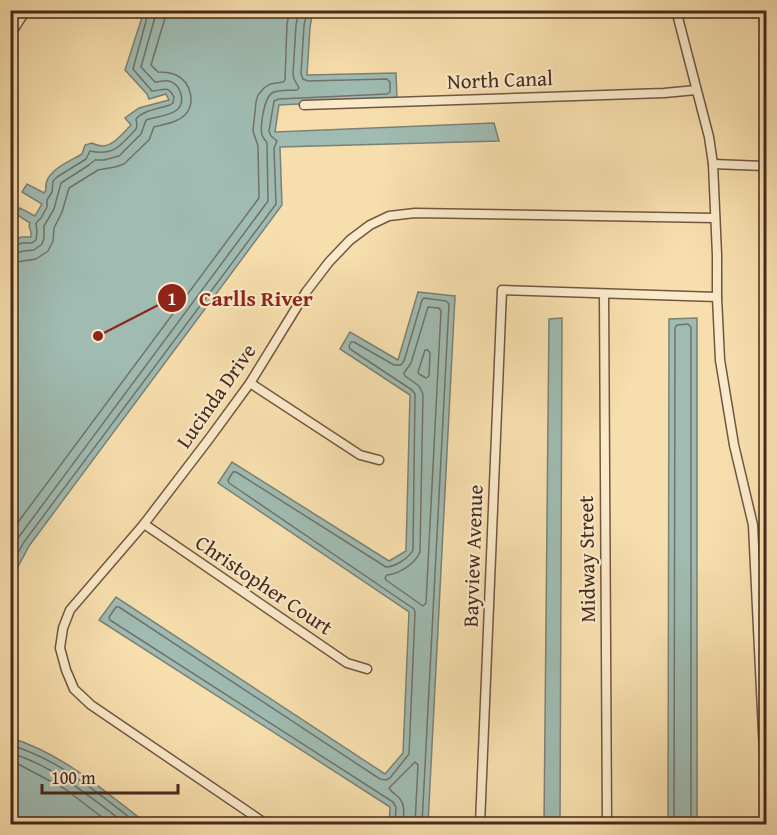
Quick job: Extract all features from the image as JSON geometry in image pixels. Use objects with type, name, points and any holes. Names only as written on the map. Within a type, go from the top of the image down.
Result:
[{"type":"street","points":[[10,35],[26,10]]},
{"type":"street","points":[[317,11],[372,10]]},
{"type":"street","points":[[676,10],[709,137],[715,218],[720,360],[734,445],[753,525],[766,794]]},
{"type":"street","name":"North Canal","points":[[304,105],[652,94],[696,90]]},
{"type":"street","points":[[712,164],[766,166]]},
{"type":"street","name":"Lucinda Drive","points":[[266,825],[91,705],[74,689],[60,648],[63,628],[70,610],[144,524],[250,383],[306,292],[329,262],[370,225],[388,216],[426,213],[715,218]]},
{"type":"street","name":"Bayview Avenue","points":[[480,825],[502,290],[604,294]]},
{"type":"street","points":[[604,294],[717,297]]},
{"type":"street","name":"Midway Street","points":[[604,294],[607,825]]},
{"type":"street","points":[[250,383],[360,455],[379,460]]},
{"type":"street","name":"Christopher Court","points":[[144,524],[347,663],[367,669]]},
{"type":"water","points":[[144,11],[313,11],[307,75],[396,73],[397,99],[279,105],[275,132],[494,123],[499,141],[280,147],[282,205],[29,546],[11,580],[11,243],[21,237],[31,237],[30,223],[16,214],[20,208],[35,216],[42,204],[22,192],[27,184],[44,193],[46,183],[53,172],[82,154],[85,145],[92,143],[98,146],[109,145],[131,125],[125,118],[139,108],[169,100],[166,94],[149,99],[125,70]]},
{"type":"water","points":[[418,292],[455,296],[428,824],[389,824],[390,807],[99,620],[116,597],[385,774],[403,753],[409,612],[218,483],[232,462],[389,561],[406,551],[410,395],[340,349],[350,332],[398,360]]},
{"type":"water","points":[[562,318],[560,824],[544,824],[549,319]]},
{"type":"water","points":[[697,318],[697,824],[668,824],[669,319]]},
{"type":"water","points":[[11,738],[64,762],[142,820],[145,818],[152,824],[11,824]]},
{"type":"place","name":"Carlls River","points":[[98,336]]}]
